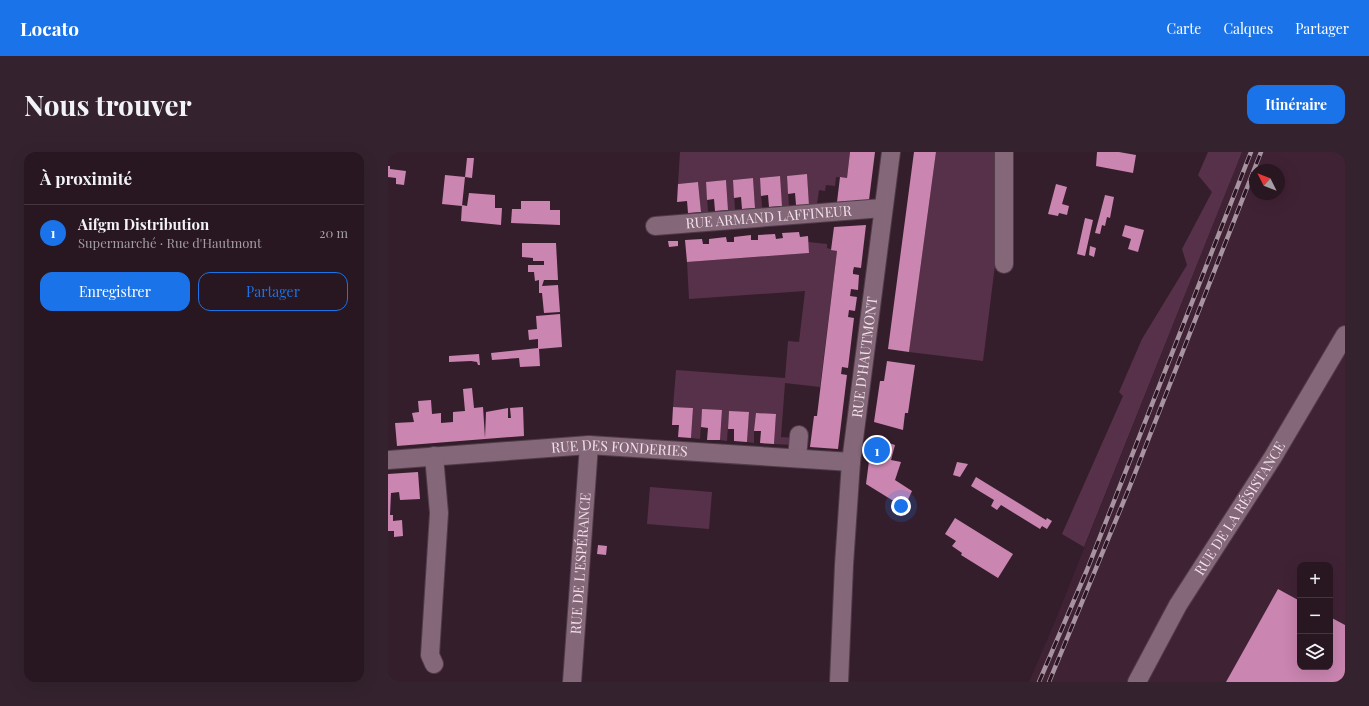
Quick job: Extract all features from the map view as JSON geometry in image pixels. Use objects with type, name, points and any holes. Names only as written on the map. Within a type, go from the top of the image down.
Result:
[{"type":"street","name":"RUE D'HAUTMONT","points":[[839,682],[844,565],[851,462],[891,152]]},
{"type":"street","points":[[1004,152],[1004,264]]},
{"type":"street","name":"RUE ARMAND LAFFINEUR","points":[[654,226],[883,208]]},
{"type":"street","name":"RUE DE LA RÉSISTANCE","points":[[1137,682],[1178,605],[1277,451],[1345,335]]},
{"type":"street","points":[[797,458],[799,435]]},
{"type":"street","name":"RUE DES FONDERIES","points":[[388,460],[589,445],[851,462]]},
{"type":"street","name":"RUE DE L'ESPÉRANCE","points":[[572,682],[589,445]]},
{"type":"street","points":[[434,456],[439,513],[430,656],[434,664]]},
{"type":"shaded area","points":[[680,152],[850,152],[847,178],[836,177],[835,186],[826,185],[825,191],[819,190],[817,204],[809,205],[807,175],[787,177],[789,206],[782,206],[779,176],[760,178],[762,208],[755,208],[753,178],[733,180],[735,210],[728,210],[726,180],[706,182],[708,212],[701,212],[698,182],[678,184]]},
{"type":"shaded area","points":[[936,152],[1002,152],[995,265],[983,361],[909,352]]},
{"type":"shaded area","points":[[1208,152],[1242,152],[1084,547],[1062,534],[1123,396],[1119,392],[1142,339],[1187,265],[1182,249],[1212,192],[1198,175]]},
{"type":"shaded area","points":[[1242,152],[1345,152],[1345,682],[1029,682],[1054,624]]},
{"type":"shaded area","points":[[808,242],[827,244],[827,248],[837,251],[820,387],[785,383],[781,437],[794,438],[793,445],[774,444],[776,415],[754,431],[754,443],[747,442],[749,412],[729,412],[727,441],[720,440],[722,410],[702,410],[700,439],[691,438],[693,408],[673,407],[676,370],[785,378],[788,341],[799,342],[805,291],[689,299],[687,262],[809,253]]},
{"type":"shaded area","points":[[650,487],[712,492],[709,529],[647,524]]},
{"type":"building","points":[[850,152],[875,152],[869,200],[837,202],[840,177],[847,178]]},
{"type":"building","points":[[914,152],[936,152],[909,352],[888,349]]},
{"type":"building","points":[[1097,152],[1119,152],[1136,155],[1133,173],[1096,166]]},
{"type":"building","points":[[467,158],[474,158],[472,178],[465,177]]},
{"type":"building","points":[[388,166],[390,166],[390,169],[406,171],[404,185],[396,184],[396,178],[388,177]]},
{"type":"building","points":[[807,174],[809,205],[796,205],[795,193],[788,194],[787,176]]},
{"type":"building","points":[[445,175],[465,177],[462,206],[442,204]]},
{"type":"building","points":[[780,176],[782,206],[769,207],[768,195],[761,196],[760,178]]},
{"type":"building","points":[[753,178],[755,208],[742,209],[741,197],[734,198],[733,180]]},
{"type":"building","points":[[726,180],[728,210],[715,211],[714,199],[707,200],[706,182]]},
{"type":"building","points":[[698,182],[701,212],[688,213],[687,201],[677,202],[678,184]]},
{"type":"building","points":[[1056,184],[1067,187],[1062,204],[1069,206],[1067,215],[1059,213],[1058,216],[1048,214]]},
{"type":"building","points":[[469,193],[495,195],[495,208],[502,208],[501,225],[461,221],[462,205],[467,206]]},
{"type":"building","points":[[1105,195],[1114,197],[1110,218],[1107,217],[1105,226],[1102,225],[1100,234],[1095,233]]},
{"type":"building","points":[[521,201],[550,201],[550,210],[560,210],[560,225],[511,223],[512,209],[521,209]]},
{"type":"building","points":[[1085,218],[1093,220],[1085,256],[1077,254]]},
{"type":"building","points":[[866,225],[861,268],[854,267],[853,271],[853,274],[859,275],[858,290],[851,289],[850,296],[857,297],[855,311],[849,310],[848,317],[854,318],[848,368],[842,367],[841,374],[847,375],[838,449],[810,447],[814,416],[817,416],[837,251],[831,250],[834,227]]},
{"type":"building","points":[[1125,225],[1144,230],[1138,252],[1128,249],[1131,239],[1122,236]]},
{"type":"building","points":[[799,232],[800,237],[808,236],[809,253],[687,262],[685,240],[702,239],[703,244],[709,244],[709,239],[726,237],[727,242],[734,242],[734,237],[751,235],[751,240],[758,240],[758,235],[775,234],[776,239],[783,238],[782,233]]},
{"type":"building","points":[[668,241],[678,241],[678,246],[669,247]]},
{"type":"building","points":[[522,243],[556,243],[558,280],[544,280],[542,286],[558,285],[560,312],[544,313],[542,293],[539,293],[539,280],[535,281],[534,272],[528,272],[528,265],[544,265],[544,261],[533,261],[533,258],[522,257]]},
{"type":"building","points":[[1090,246],[1096,248],[1094,257],[1089,255]]},
{"type":"building","points":[[560,314],[562,347],[539,349],[540,366],[520,367],[519,358],[492,360],[491,353],[538,348],[538,339],[529,340],[528,330],[537,329],[536,316]]},
{"type":"building","points":[[479,354],[480,365],[478,365],[477,362],[471,361],[449,362],[449,356]]},
{"type":"building","points":[[887,361],[915,365],[908,413],[905,413],[903,430],[874,422],[880,381],[884,381]]},
{"type":"building","points":[[472,388],[474,408],[483,407],[485,438],[486,412],[508,408],[508,418],[511,418],[510,408],[523,407],[524,436],[397,446],[395,423],[414,422],[412,413],[419,412],[418,401],[431,400],[432,414],[441,413],[441,423],[453,422],[453,412],[465,411],[463,389]]},
{"type":"building","points":[[673,407],[693,408],[691,438],[678,437],[679,425],[672,425]]},
{"type":"building","points":[[702,409],[722,410],[720,440],[707,440],[708,428],[701,427]]},
{"type":"building","points":[[729,411],[749,412],[747,442],[734,441],[734,429],[728,429]]},
{"type":"building","points":[[756,413],[776,414],[774,444],[760,443],[761,431],[754,431]]},
{"type":"building","points":[[872,438],[895,445],[891,460],[901,462],[895,480],[912,491],[906,504],[900,505],[866,484]]},
{"type":"building","points":[[957,462],[968,464],[960,477],[953,475]]},
{"type":"building","points":[[418,472],[420,499],[400,500],[399,492],[391,493],[390,515],[393,515],[393,521],[402,520],[403,536],[394,537],[394,531],[388,531],[388,474]]},
{"type":"building","points":[[976,477],[1046,520],[1047,518],[1052,521],[1047,529],[1042,526],[1040,529],[1001,505],[997,510],[991,506],[994,500],[971,486]]},
{"type":"building","points":[[955,518],[1013,554],[998,578],[961,555],[962,553],[952,546],[956,541],[945,534]]},
{"type":"building","points":[[598,545],[607,546],[606,555],[597,554]]},
{"type":"building","points":[[1278,589],[1297,599],[1297,670],[1333,670],[1333,619],[1345,625],[1345,682],[1226,682]]},
{"type":"railway","points":[[1039,682],[1087,570],[1251,152]]},
{"type":"railway","points":[[1049,682],[1130,486],[1261,152]]},
{"type":"place","name":"Aifgm Distribution","points":[[877,450]]}]
